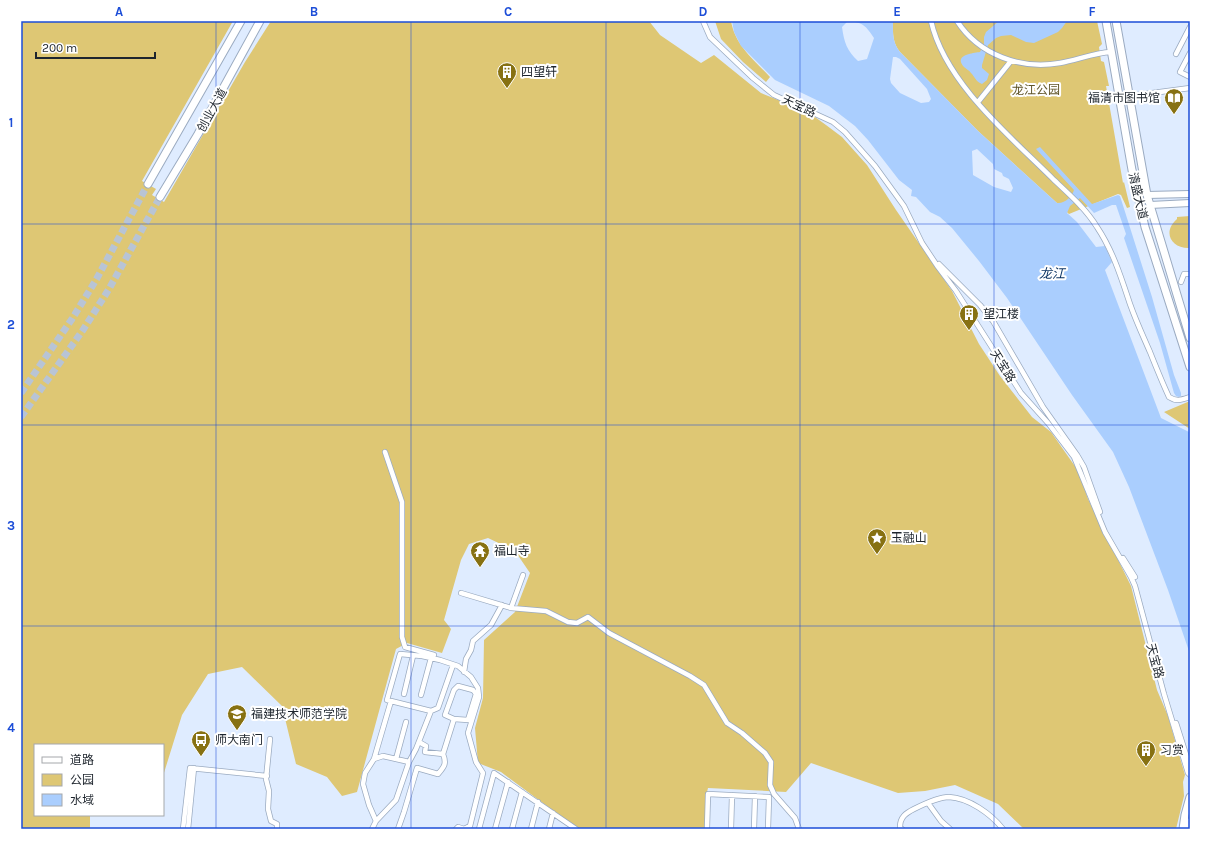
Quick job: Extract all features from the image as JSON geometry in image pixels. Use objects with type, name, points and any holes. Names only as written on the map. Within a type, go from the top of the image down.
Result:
[{"type":"main road","name":"创业大道","points":[[148,184],[241,21]]},
{"type":"main road","name":"创业大道","points":[[160,198],[198,134],[260,21]]},
{"type":"main road","name":"清盛大道","points":[[1106,21],[1132,170],[1145,227],[1190,367]]},
{"type":"main road","name":"清盛大道","points":[[1116,21],[1147,195],[1190,338]]},
{"type":"main road","points":[[1183,829],[1190,797]]},
{"type":"main road","points":[[1189,829],[1190,822]]},
{"type":"street","points":[[703,21],[708,32]]},
{"type":"street","points":[[706,21],[708,32]]},
{"type":"street","points":[[931,21],[937,39],[950,64],[961,81],[978,102],[994,121],[1076,201],[1092,219],[1109,247],[1121,275],[1131,306],[1169,397],[1180,401],[1190,397]]},
{"type":"street","points":[[957,21],[965,32],[981,46],[992,53],[1011,61],[1051,65],[1111,52]]},
{"type":"street","points":[[1176,54],[1190,27]]},
{"type":"street","name":"天宝路","points":[[708,32],[763,84],[776,93],[835,120],[847,130],[878,164],[906,205],[924,242],[938,263],[980,305],[993,321],[1043,406],[1084,467],[1107,531],[1134,576],[1166,693],[1190,767]]},
{"type":"street","name":"天宝路","points":[[708,32],[717,45],[761,85],[774,95],[833,122],[845,132],[875,166],[904,206],[922,243],[960,297],[1021,393],[1048,423],[1074,457],[1105,532],[1135,586],[1164,694],[1188,773],[1190,775]]},
{"type":"street","points":[[1190,53],[1180,72],[1190,77]]},
{"type":"street","points":[[978,102],[1011,61]]},
{"type":"street","points":[[1137,95],[1190,88]]},
{"type":"street","points":[[1147,195],[1190,194]]},
{"type":"street","points":[[1150,205],[1190,203]]},
{"type":"street","points":[[1181,282],[1184,274],[1190,274]]},
{"type":"street","points":[[385,452],[402,502],[402,637],[405,647],[442,657],[471,677],[478,688],[479,697],[468,733],[476,762],[483,773],[470,826],[464,829],[458,827],[456,829]]},
{"type":"street","points":[[511,608],[523,575]]},
{"type":"street","points":[[461,593],[511,608],[546,610],[568,622],[577,623],[588,617],[609,633],[690,676],[704,686],[727,723],[742,733],[765,753],[771,762],[770,785],[774,794],[795,818],[798,829]]},
{"type":"street","points":[[464,672],[466,659],[471,650],[473,641],[491,625],[502,605]]},
{"type":"street","points":[[400,654],[431,658],[456,666],[438,708],[431,711],[388,700],[400,654]]},
{"type":"street","points":[[404,694],[413,656]]},
{"type":"street","points":[[421,695],[431,658]]},
{"type":"street","points":[[458,686],[473,690],[476,694],[468,720],[454,719],[445,714],[454,690],[458,686]]},
{"type":"street","points":[[376,821],[368,805],[362,784],[365,773],[374,759],[391,701]]},
{"type":"street","points":[[372,829],[376,821],[396,800],[409,762],[419,742],[431,711]]},
{"type":"street","points":[[398,829],[417,768],[438,774],[446,765],[446,760],[443,754],[454,719]]},
{"type":"street","points":[[396,759],[406,722]]},
{"type":"street","points":[[270,739],[266,779],[269,791],[268,809],[271,821],[277,824],[277,829]]},
{"type":"street","points":[[419,742],[426,746],[425,752],[443,754]]},
{"type":"street","points":[[374,759],[383,756],[409,762]]},
{"type":"street","points":[[183,829],[190,768],[267,776]]},
{"type":"street","points":[[188,829],[194,768]]},
{"type":"street","points":[[478,829],[494,772],[576,829]]},
{"type":"street","points":[[495,829],[508,782]]},
{"type":"street","points":[[512,829],[522,792]]},
{"type":"street","points":[[708,829],[708,794],[769,797],[768,829]]},
{"type":"street","points":[[731,829],[732,795]]},
{"type":"street","points":[[754,829],[755,796]]},
{"type":"street","points":[[902,829],[900,827],[902,817],[909,812],[938,799],[948,797],[964,801],[983,810],[1003,829]]},
{"type":"street","points":[[530,829],[538,802]]},
{"type":"street","points":[[928,803],[950,829]]},
{"type":"street","points":[[549,829],[553,813]]},
{"type":"street","points":[[566,829],[568,823]]},
{"type":"green space","points":[[21,21],[233,21],[142,181],[156,189],[152,195],[164,202],[245,62],[271,21],[649,21],[660,35],[701,63],[714,55],[761,93],[808,112],[842,137],[867,165],[952,291],[979,344],[1000,376],[1032,417],[1051,432],[1079,472],[1088,499],[1131,586],[1157,690],[1168,716],[1185,775],[1183,782],[1184,796],[1176,829],[1024,829],[998,804],[955,785],[925,791],[898,793],[811,763],[786,792],[708,788],[706,829],[578,829],[501,772],[478,763],[475,728],[483,698],[484,640],[515,612],[530,573],[515,551],[488,538],[469,544],[461,560],[444,620],[451,629],[442,653],[407,643],[396,649],[357,792],[342,796],[327,777],[296,764],[282,706],[242,667],[208,674],[182,715],[164,773],[164,744],[34,744],[34,816],[90,816],[90,829],[21,829]]},
{"type":"green space","points":[[715,21],[731,21],[733,30],[741,45],[770,77],[766,82],[743,62],[721,39]]},
{"type":"green space","name":"龙江公园","points":[[893,21],[1097,21],[1102,44],[1099,47],[1101,61],[1104,62],[1109,86],[1106,86],[1123,183],[1124,182],[1130,207],[1127,208],[1121,195],[1118,194],[1069,214],[978,131],[900,52],[894,41]]},
{"type":"green space","points":[[1190,216],[1190,248],[1183,248],[1174,243],[1171,239],[1170,229],[1177,217]]},
{"type":"green space","points":[[1190,401],[1190,429],[1164,412]]},
{"type":"water","name":"龙江","points":[[732,21],[848,21],[893,21],[894,41],[900,52],[978,131],[1057,203],[1068,199],[1074,190],[1036,149],[1040,147],[1092,204],[1118,195],[1120,196],[1152,297],[1174,375],[1181,393],[1181,396],[1179,397],[1174,393],[1160,343],[1124,238],[1126,234],[1116,205],[1112,205],[1094,213],[1080,198],[1070,206],[1067,213],[1077,222],[1096,247],[1105,246],[1112,262],[1105,270],[1161,418],[1189,432],[1190,435],[1190,654],[1168,590],[1129,487],[1113,452],[1072,395],[1007,298],[952,228],[940,217],[930,212],[916,197],[911,196],[912,190],[899,180],[868,140],[855,126],[829,106],[775,80],[741,46],[734,32]],"holes":[[[848,21],[857,22],[864,25],[874,38],[867,59],[858,61],[851,54],[845,42],[842,27]],[[893,57],[896,57],[900,59],[927,89],[931,99],[929,102],[921,103],[900,93],[891,83],[890,79]],[[977,149],[993,164],[994,169],[1009,179],[1013,188],[1011,192],[994,187],[973,175],[972,151]]]},
{"type":"water","points":[[999,21],[1067,21],[1058,32],[1034,43],[1026,42],[1011,35],[996,38],[988,45],[982,68],[989,74],[987,80],[982,84],[978,82],[964,67],[961,60],[965,55],[980,52],[984,44],[986,32]]},
{"type":"tunnel","points":[[21,393],[72,319],[96,280],[148,184]]},
{"type":"tunnel","points":[[21,417],[83,330],[109,289],[160,197]]},
{"type":"place","name":"四望轩","points":[[507,89]]},
{"type":"place","name":"福清市图书馆","points":[[1174,115]]},
{"type":"place","name":"望江楼","points":[[969,331]]},
{"type":"place","name":"玉融山","points":[[877,555]]},
{"type":"place","name":"福山寺","points":[[480,568]]},
{"type":"place","name":"福建技术师范学院","points":[[237,731]]},
{"type":"place","name":"师大南门","points":[[201,757]]},
{"type":"place","name":"习赏","points":[[1146,767]]}]
